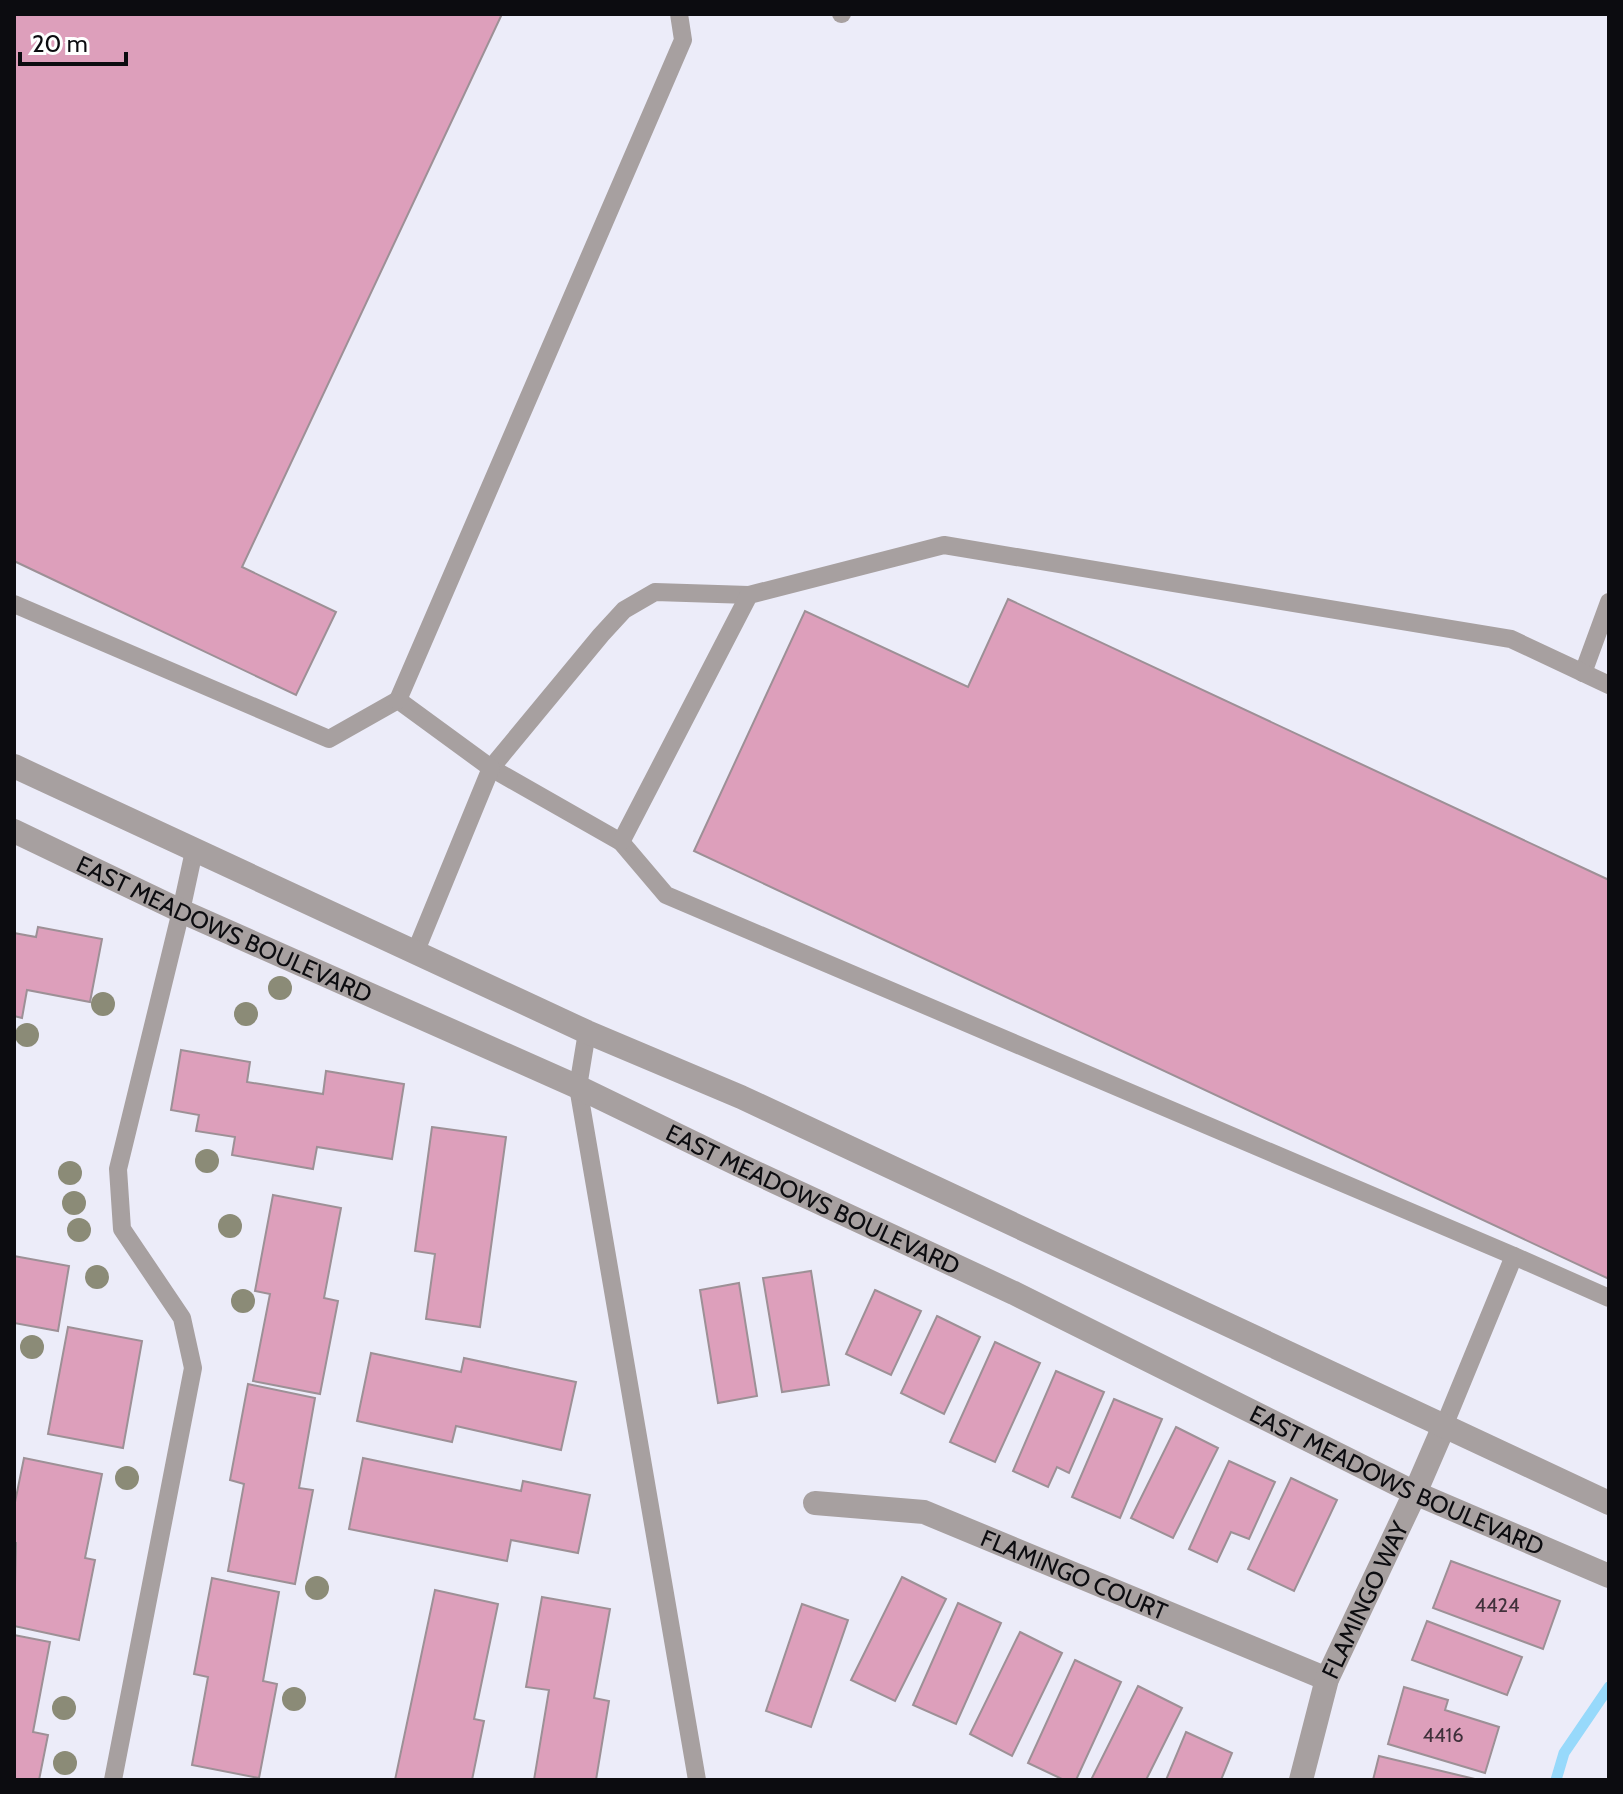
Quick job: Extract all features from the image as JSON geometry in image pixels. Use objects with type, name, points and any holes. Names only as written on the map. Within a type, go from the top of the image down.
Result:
[{"type":"street","points":[[14,766],[587,1032],[741,1097],[1609,1503]]},
{"type":"street","name":"EAST MEADOWS BOULEVARD","points":[[14,831],[181,911],[578,1087],[1014,1293],[1415,1493],[1609,1576]]},
{"type":"street","name":"FLAMINGO WAY","points":[[1301,1780],[1327,1679],[1444,1426]]},
{"type":"street","name":"FLAMINGO COURT","points":[[815,1503],[924,1512],[1327,1679]]},
{"type":"lane","points":[[14,604],[329,739],[398,700],[683,40],[679,14]]},
{"type":"lane","points":[[415,953],[491,768],[624,610],[655,592],[749,595],[944,545],[1511,639],[1609,685]]},
{"type":"lane","points":[[621,842],[749,595]]},
{"type":"lane","points":[[1583,673],[1609,602]]},
{"type":"lane","points":[[398,700],[491,768],[621,842],[666,895],[1609,1298]]},
{"type":"lane","points":[[113,1780],[193,1368],[182,1318],[122,1229],[118,1169],[194,851]]},
{"type":"lane","points":[[587,1032],[578,1087],[697,1780]]},
{"type":"lane","points":[[1444,1426],[1514,1256]]},
{"type":"building","points":[[14,14],[502,14],[242,567],[336,612],[296,695],[14,561]]},
{"type":"building","points":[[1008,599],[1609,880],[1609,1279],[694,851],[805,611],[968,687]]},
{"type":"building","points":[[38,927],[102,939],[90,1002],[27,990],[22,1018],[14,1016],[14,933],[36,937]]},
{"type":"building","points":[[181,1050],[250,1062],[247,1082],[323,1094],[326,1071],[404,1084],[392,1159],[317,1147],[313,1169],[232,1155],[235,1137],[196,1131],[199,1115],[171,1110]]},
{"type":"building","points":[[432,1127],[506,1137],[480,1327],[426,1319],[435,1254],[415,1251]]},
{"type":"building","points":[[273,1195],[341,1208],[324,1298],[338,1301],[320,1394],[253,1381],[270,1294],[255,1291]]},
{"type":"building","points":[[14,1256],[69,1266],[58,1331],[14,1323]]},
{"type":"building","points":[[811,1271],[829,1385],[782,1392],[763,1278]]},
{"type":"building","points":[[739,1283],[757,1396],[718,1403],[700,1290]]},
{"type":"building","points":[[875,1290],[921,1311],[891,1375],[846,1354]]},
{"type":"building","points":[[937,1316],[980,1337],[944,1414],[901,1393]]},
{"type":"building","points":[[68,1327],[142,1341],[123,1448],[48,1434]]},
{"type":"building","points":[[995,1342],[1040,1363],[995,1462],[950,1442]]},
{"type":"building","points":[[371,1353],[461,1372],[464,1358],[576,1382],[561,1450],[456,1426],[452,1442],[357,1421]]},
{"type":"building","points":[[1056,1371],[1104,1392],[1069,1473],[1057,1467],[1048,1487],[1013,1471]]},
{"type":"building","points":[[248,1384],[315,1398],[299,1488],[313,1490],[295,1584],[228,1571],[244,1484],[230,1480]]},
{"type":"building","points":[[1114,1399],[1162,1419],[1120,1518],[1072,1497]]},
{"type":"building","points":[[1176,1427],[1218,1448],[1173,1538],[1131,1518]]},
{"type":"building","points":[[24,1458],[102,1474],[85,1558],[95,1560],[79,1640],[14,1626],[14,1507]]},
{"type":"building","points":[[363,1458],[521,1491],[523,1481],[590,1495],[578,1553],[511,1540],[507,1561],[349,1529]]},
{"type":"building","points":[[1229,1461],[1275,1482],[1249,1539],[1231,1532],[1217,1562],[1189,1549]]},
{"type":"building","points":[[1291,1478],[1337,1500],[1294,1591],[1248,1569]]},
{"type":"building","points":[[1451,1561],[1560,1601],[1543,1649],[1433,1608]]},
{"type":"building","points":[[902,1577],[946,1599],[895,1701],[851,1680]]},
{"type":"building","points":[[212,1578],[279,1592],[263,1681],[277,1684],[259,1778],[192,1765],[208,1677],[194,1674]]},
{"type":"building","points":[[435,1590],[498,1604],[474,1719],[484,1721],[472,1780],[395,1780]]},
{"type":"building","points":[[542,1597],[610,1609],[594,1698],[609,1701],[596,1780],[534,1780],[549,1690],[526,1687]]},
{"type":"building","points":[[958,1603],[1001,1623],[956,1724],[913,1705]]},
{"type":"building","points":[[802,1604],[848,1620],[811,1727],[766,1711]]},
{"type":"building","points":[[1427,1621],[1522,1657],[1507,1695],[1412,1660]]},
{"type":"building","points":[[1020,1632],[1062,1653],[1012,1756],[970,1734]]},
{"type":"building","points":[[14,1635],[50,1642],[33,1732],[48,1735],[39,1780],[14,1780]]},
{"type":"building","points":[[1075,1660],[1121,1682],[1076,1780],[1064,1780],[1028,1763]]},
{"type":"building","points":[[1138,1686],[1182,1708],[1146,1780],[1091,1780]]},
{"type":"building","points":[[1404,1687],[1448,1700],[1445,1710],[1499,1727],[1485,1773],[1388,1744]]},
{"type":"building","points":[[1186,1732],[1232,1753],[1221,1780],[1166,1780]]},
{"type":"building","points":[[1379,1756],[1479,1780],[1373,1780]]},
{"type":"waterway","points":[[1556,1780],[1564,1753],[1609,1687]]}]
